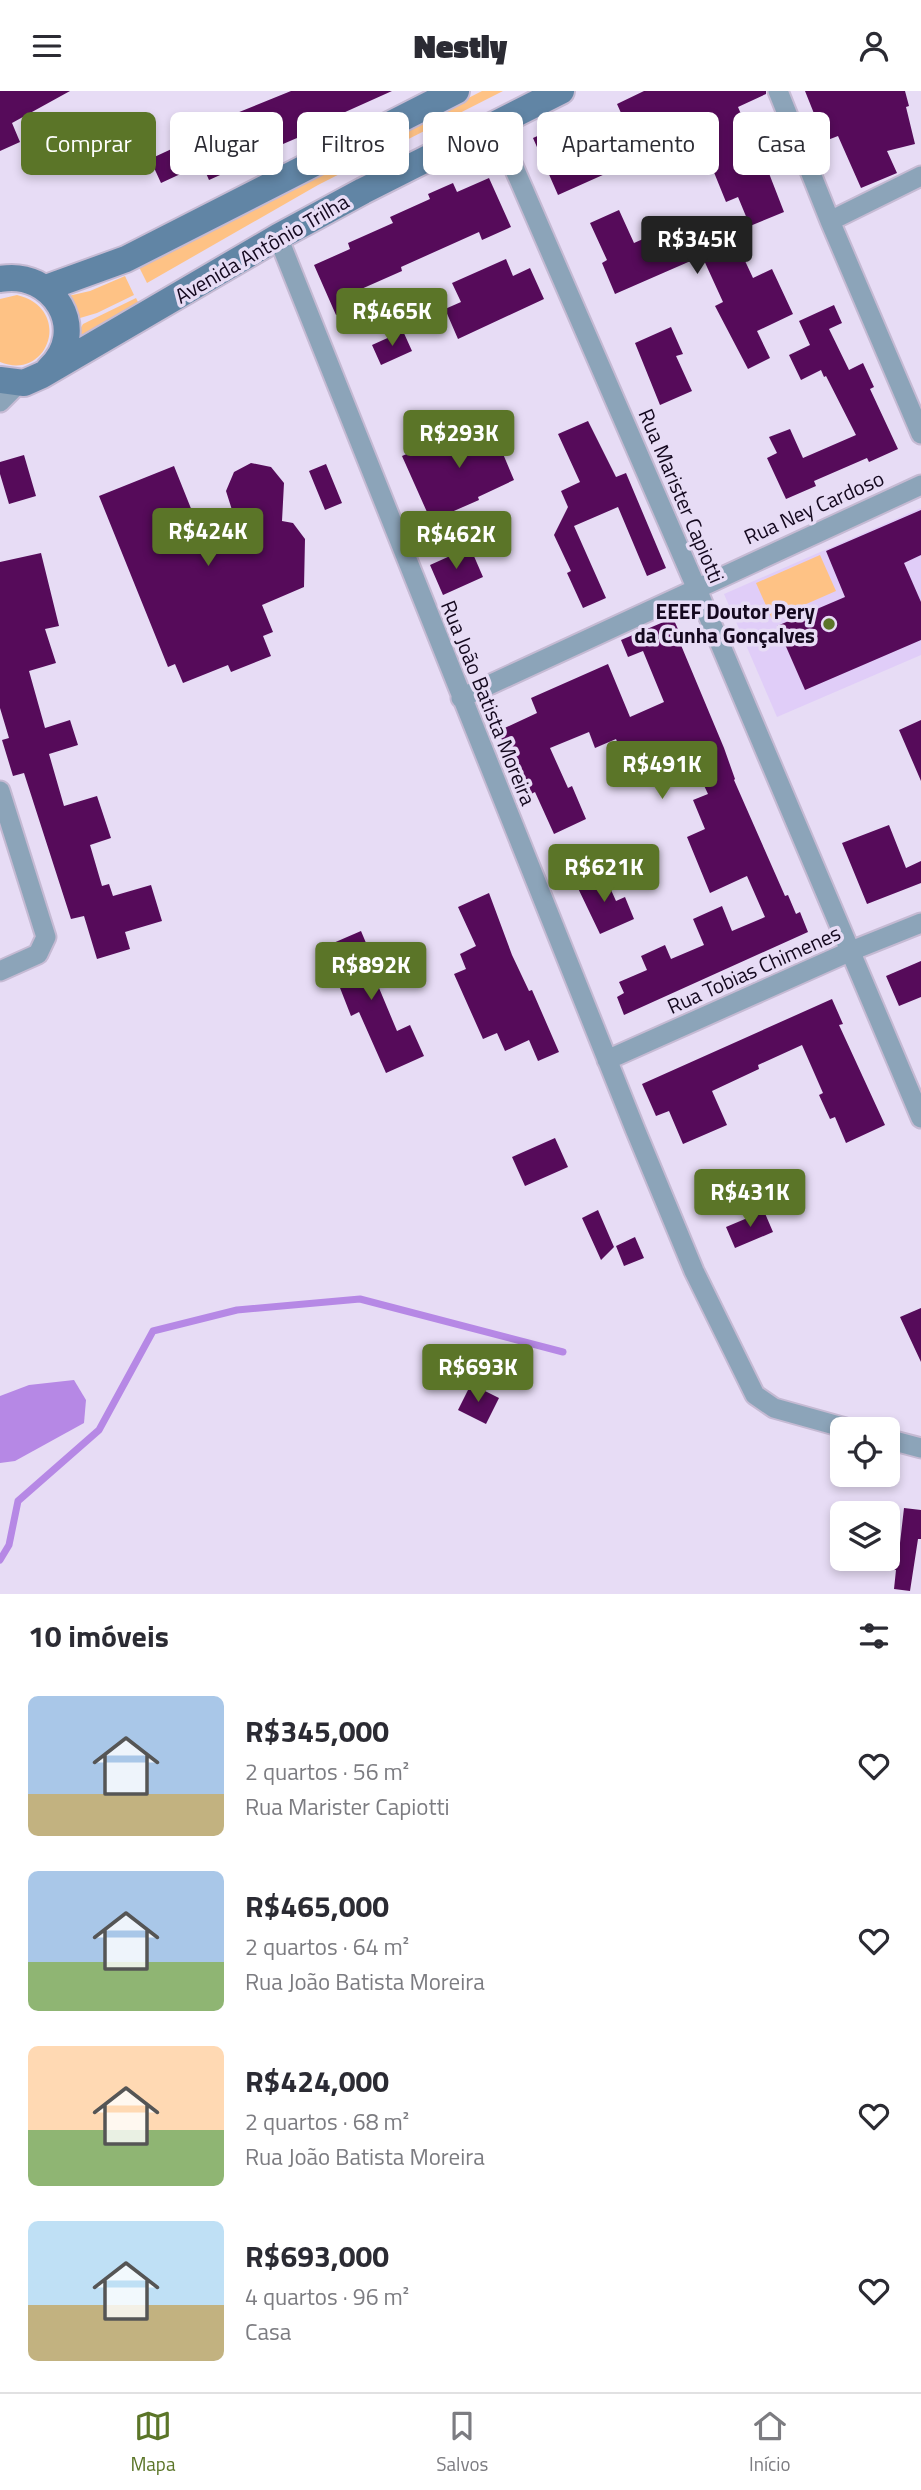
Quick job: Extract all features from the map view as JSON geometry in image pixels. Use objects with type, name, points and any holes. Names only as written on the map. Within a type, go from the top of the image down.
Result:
[{"type":"main road","points":[[46,288],[136,254],[456,91]]},
{"type":"main road","name":"Avenida Antônio Trilha","points":[[519,112],[561,91]]},
{"type":"main road","name":"Avenida Antônio Trilha","points":[[20,380],[278,237],[423,161]]},
{"type":"main road","points":[[1,278],[25,278],[46,288],[60,304],[66,324],[65,344],[57,362],[20,380]]},
{"type":"street","points":[[778,91],[921,434]]},
{"type":"street","name":"Rua Marister Capiotti","points":[[517,175],[696,587],[921,1118]]},
{"type":"street","points":[[830,221],[921,176]]},
{"type":"street","name":"Rua João Batista Moreira","points":[[278,237],[461,698],[694,1271],[755,1395],[774,1408],[830,1424]]},
{"type":"street","points":[[0,402],[20,380]]},
{"type":"street","name":"Rua Ney Cardoso","points":[[461,698],[921,485]]},
{"type":"street","points":[[0,791],[46,937],[38,954],[0,971]]},
{"type":"street","name":"Rua Tobias Chimenes","points":[[607,1060],[851,951],[921,923]]},
{"type":"street","points":[[900,1442],[921,1448]]},
{"type":"shaded area","points":[[482,91],[503,91],[462,112],[441,112]]},
{"type":"shaded area","points":[[423,121],[423,132],[409,139],[409,128]]},
{"type":"shaded area","points":[[318,175],[338,175],[147,283],[139,267]]},
{"type":"shaded area","points":[[125,276],[134,295],[80,318],[68,296],[90,291]]},
{"type":"shaded area","points":[[17,295],[35,303],[45,314],[49,328],[48,341],[42,353],[31,362],[17,365],[0,362],[0,299]]},
{"type":"shaded area","points":[[136,298],[138,302],[109,323],[83,337],[79,331],[83,324]]},
{"type":"shaded area","name":"EEEF Doutor Pery da Cunha Gonçalves","points":[[921,508],[921,655],[777,717],[724,594]]},
{"type":"shaded area","points":[[820,555],[836,591],[772,619],[756,583]]},
{"type":"shaded area","points":[[74,1380],[86,1400],[84,1423],[15,1461],[0,1463],[0,1396],[29,1385]]},
{"type":"building","points":[[0,91],[70,91],[32,112],[21,112],[21,118],[12,123],[20,142],[0,151]]},
{"type":"building","points":[[291,91],[392,91],[345,112],[297,112],[297,138],[283,144],[283,112],[239,112]]},
{"type":"building","points":[[644,91],[766,91],[766,94],[738,107],[740,112],[733,112],[733,175],[770,175],[784,212],[750,226],[738,197],[726,202],[715,175],[719,175],[719,112],[621,112],[617,104]]},
{"type":"building","points":[[805,91],[905,91],[915,144],[887,151],[897,173],[861,188],[838,136],[830,139],[830,112],[813,112]]},
{"type":"building","points":[[170,150],[170,175],[178,175],[161,183],[156,172],[156,156]]},
{"type":"building","points":[[207,175],[220,175],[209,180]]},
{"type":"building","points":[[549,175],[603,175],[558,195]]},
{"type":"building","points":[[489,178],[511,227],[482,240],[479,232],[401,267],[402,271],[359,290],[372,319],[348,329],[341,313],[336,315],[314,265],[350,249],[348,243],[393,223],[390,217],[430,199],[428,194],[453,183],[457,192]]},
{"type":"building","points":[[619,210],[634,243],[686,220],[691,232],[710,224],[724,256],[739,248],[753,278],[772,269],[793,314],[757,331],[770,358],[748,369],[715,306],[723,302],[702,256],[615,294],[602,263],[607,260],[590,223]]},
{"type":"building","points":[[506,259],[513,276],[530,268],[544,299],[458,339],[445,309],[461,302],[452,283]]},
{"type":"building","points":[[834,305],[842,323],[829,329],[849,370],[863,363],[874,387],[870,389],[898,449],[869,462],[867,458],[814,481],[816,486],[786,499],[767,458],[777,453],[769,437],[790,429],[803,458],[856,435],[821,370],[801,380],[789,355],[810,345],[799,321]]},
{"type":"building","points":[[671,327],[683,354],[676,356],[692,391],[660,405],[635,343]]},
{"type":"building","points":[[403,331],[412,351],[381,365],[372,345]]},
{"type":"building","points":[[485,411],[514,480],[478,497],[479,500],[431,521],[402,456],[439,440],[443,449],[475,435],[468,418]]},
{"type":"building","points":[[588,421],[616,477],[626,473],[666,568],[647,576],[618,507],[574,526],[606,598],[583,608],[567,573],[571,571],[554,535],[568,507],[561,491],[580,482],[558,434]]},
{"type":"building","points":[[24,455],[36,496],[9,504],[0,474],[0,462]]},
{"type":"building","points":[[251,463],[271,467],[284,483],[282,521],[293,523],[305,539],[304,587],[262,605],[273,632],[263,636],[271,656],[231,672],[228,665],[183,683],[175,664],[168,667],[99,496],[174,466],[206,546],[256,525],[232,510],[226,491],[234,472]]},
{"type":"building","points":[[326,464],[342,503],[325,510],[309,471]]},
{"type":"building","points":[[921,510],[921,555],[904,563],[921,602],[921,640],[805,690],[777,626],[845,597],[826,551]]},
{"type":"building","points":[[470,547],[483,577],[443,595],[430,565]]},
{"type":"building","points":[[41,553],[59,626],[45,629],[56,663],[29,671],[45,728],[70,720],[78,745],[49,754],[64,806],[97,796],[111,838],[90,845],[102,886],[109,884],[113,896],[151,885],[162,921],[125,932],[130,949],[97,959],[84,916],[71,919],[24,773],[13,776],[2,740],[9,738],[0,708],[0,562]]},
{"type":"building","points":[[673,618],[681,636],[678,638],[724,748],[734,780],[785,896],[788,895],[796,914],[800,912],[808,932],[624,1015],[617,997],[624,993],[619,982],[647,970],[641,956],[665,945],[671,959],[704,945],[693,919],[722,906],[732,931],[765,917],[747,876],[710,893],[687,837],[705,829],[693,800],[708,794],[693,762],[679,768],[673,753],[629,771],[616,739],[595,748],[589,732],[550,748],[568,788],[572,786],[586,819],[554,834],[535,792],[527,796],[498,731],[537,713],[531,698],[608,664],[630,717],[664,702],[643,651],[628,657],[621,640]]},
{"type":"building","points":[[921,720],[921,781],[899,730]]},
{"type":"building","points":[[889,825],[906,868],[921,861],[921,883],[867,904],[842,843]]},
{"type":"building","points":[[603,872],[616,901],[625,897],[634,919],[600,934],[576,884]]},
{"type":"building","points":[[489,893],[512,955],[529,991],[532,990],[559,1052],[538,1061],[529,1040],[505,1051],[497,1033],[483,1039],[454,974],[466,969],[460,954],[476,946],[458,907]]},
{"type":"building","points":[[361,931],[374,962],[369,964],[397,1031],[410,1025],[424,1056],[386,1073],[359,1012],[351,1016],[324,947]]},
{"type":"building","points":[[921,961],[921,997],[899,1006],[886,976]]},
{"type":"building","points":[[832,999],[843,1024],[839,1025],[885,1125],[846,1143],[835,1117],[830,1119],[819,1095],[823,1093],[802,1045],[758,1065],[759,1069],[712,1091],[727,1125],[683,1144],[669,1111],[656,1116],[642,1084]]},
{"type":"building","points":[[555,1138],[568,1167],[525,1186],[512,1157]]},
{"type":"building","points":[[598,1210],[614,1247],[601,1260],[582,1218]]},
{"type":"building","points":[[764,1211],[773,1232],[735,1248],[726,1227]]},
{"type":"building","points":[[635,1237],[644,1258],[624,1266],[616,1246]]},
{"type":"building","points":[[921,1308],[921,1362],[900,1317]]},
{"type":"building","points":[[471,1384],[499,1398],[486,1424],[458,1410]]},
{"type":"building","points":[[904,1508],[921,1510],[921,1539],[918,1539],[910,1591],[894,1589],[896,1571],[900,1571]]},
{"type":"waterway","points":[[0,1560],[9,1545],[18,1501],[99,1430],[153,1331],[237,1310],[360,1299],[563,1352]]},
{"type":"place","name":"EEEF Doutor Pery da Cunha Gonçalves","points":[[829,624]]}]
